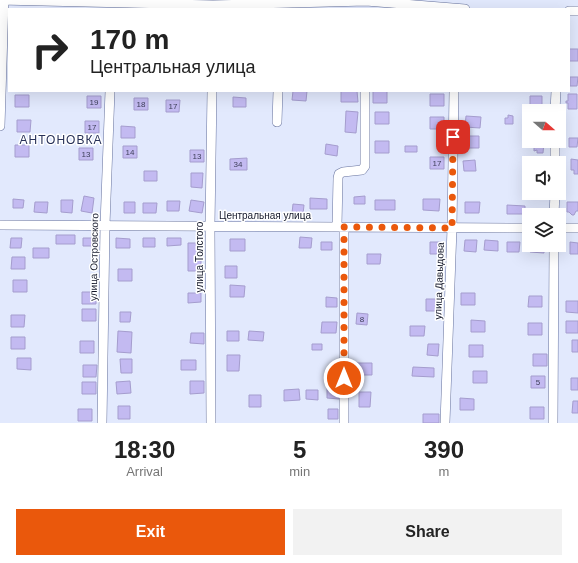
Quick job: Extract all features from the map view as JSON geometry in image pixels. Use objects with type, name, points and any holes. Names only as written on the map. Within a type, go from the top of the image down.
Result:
[{"type":"street","points":[[0,0],[213,7],[366,5],[433,8]]},
{"type":"street","points":[[0,126],[4,0]]},
{"type":"street","name":"улица Островского","points":[[102,423],[105,226],[110,92]]},
{"type":"street","name":"улица Толстого","points":[[211,423],[210,226],[212,92]]},
{"type":"street","points":[[277,122],[278,92]]},
{"type":"street","points":[[344,423],[341,226],[338,178],[339,174],[343,172],[362,170],[365,166],[365,92]]},
{"type":"street","name":"улица Давыдова","points":[[444,423],[452,228],[454,92]]},
{"type":"street","points":[[555,104],[556,92]]},
{"type":"street","name":"Центральная улица","points":[[0,225],[522,228]]},
{"type":"street","points":[[566,228],[578,228]]},
{"type":"street","points":[[553,423],[554,252]]},
{"type":"building","points":[[570,49],[578,49],[578,61],[570,61]]},
{"type":"building","points":[[570,77],[578,77],[577,86],[570,86]]},
{"type":"building","points":[[293,92],[307,92],[306,101],[292,100]]},
{"type":"building","points":[[341,92],[357,92],[358,102],[341,102]]},
{"type":"building","points":[[373,92],[387,92],[387,103],[373,103]]},
{"type":"building","points":[[430,94],[444,94],[444,106],[430,106]]},
{"type":"building","points":[[568,94],[577,94],[577,109],[568,109],[568,103],[566,103],[566,101],[568,101]]},
{"type":"building","points":[[15,95],[29,95],[29,107],[15,107]]},
{"type":"building","points":[[87,96],[101,96],[101,108],[87,108]]},
{"type":"building","points":[[530,96],[542,96],[542,104],[530,104]]},
{"type":"building","points":[[233,97],[246,98],[246,107],[233,107]]},
{"type":"building","points":[[134,98],[148,98],[148,110],[134,110]]},
{"type":"building","points":[[166,100],[180,100],[179,112],[166,112]]},
{"type":"building","points":[[346,111],[358,112],[356,133],[345,132]]},
{"type":"building","points":[[375,112],[389,112],[389,124],[375,124]]},
{"type":"building","points":[[508,115],[513,116],[513,124],[505,124],[505,118],[508,118]]},
{"type":"building","points":[[466,116],[481,117],[480,128],[465,127]]},
{"type":"building","points":[[430,117],[444,117],[444,129],[430,129]]},
{"type":"building","points":[[17,120],[31,120],[30,132],[17,132]]},
{"type":"building","points":[[85,121],[99,121],[99,133],[85,133]]},
{"type":"building","points":[[121,126],[135,127],[135,138],[121,138]]},
{"type":"building","points":[[465,136],[479,136],[479,148],[465,148]]},
{"type":"building","points":[[569,138],[578,138],[577,147],[569,147]]},
{"type":"building","points":[[375,141],[389,141],[389,153],[375,153]]},
{"type":"building","points":[[326,144],[338,146],[337,156],[325,154]]},
{"type":"building","points":[[15,145],[29,145],[29,157],[15,157]]},
{"type":"building","points":[[123,146],[137,146],[137,158],[123,158]]},
{"type":"building","points":[[405,146],[417,146],[417,152],[405,152]]},
{"type":"building","points":[[79,148],[93,148],[93,160],[79,160]]},
{"type":"building","points":[[534,148],[543,148],[543,153],[537,153],[537,150],[534,151]]},
{"type":"building","points":[[190,150],[204,150],[204,162],[190,162]]},
{"type":"building","points":[[430,157],[444,157],[444,169],[430,169]]},
{"type":"building","points":[[247,158],[247,170],[230,170],[230,159]]},
{"type":"building","points":[[571,159],[578,160],[578,174],[574,174],[574,170],[571,170]]},
{"type":"building","points":[[475,160],[476,171],[464,171],[463,161]]},
{"type":"building","points":[[144,171],[157,171],[157,181],[144,181]]},
{"type":"building","points":[[191,173],[203,173],[202,188],[191,187]]},
{"type":"building","points":[[84,196],[94,198],[92,213],[81,211]]},
{"type":"building","points":[[365,196],[365,204],[354,204],[354,197]]},
{"type":"building","points":[[310,198],[327,199],[327,209],[310,209]]},
{"type":"building","points":[[13,199],[24,200],[23,208],[13,208]]},
{"type":"building","points":[[423,199],[440,199],[439,211],[423,210]]},
{"type":"building","points":[[61,200],[73,200],[72,213],[61,212]]},
{"type":"building","points":[[191,200],[204,202],[202,213],[189,211]]},
{"type":"building","points":[[375,200],[395,200],[395,210],[375,210]]},
{"type":"building","points":[[167,201],[180,201],[179,211],[167,211]]},
{"type":"building","points":[[35,202],[48,202],[47,213],[34,212]]},
{"type":"building","points":[[124,202],[135,202],[135,213],[124,213]]},
{"type":"building","points":[[465,202],[480,202],[479,213],[465,213]]},
{"type":"building","points":[[567,202],[578,202],[578,211],[576,211],[574,215],[567,212]]},
{"type":"building","points":[[143,203],[157,203],[156,213],[143,213]]},
{"type":"building","points":[[293,204],[304,205],[303,214],[292,213]]},
{"type":"building","points":[[507,205],[525,206],[525,208],[522,208],[522,214],[507,214]]},
{"type":"building","points":[[56,235],[75,235],[75,244],[56,244]]},
{"type":"building","points":[[300,237],[312,238],[311,248],[299,248]]},
{"type":"building","points":[[11,238],[22,238],[21,248],[10,248]]},
{"type":"building","points":[[83,238],[97,238],[97,246],[83,246]]},
{"type":"building","points":[[116,238],[130,239],[130,248],[116,248]]},
{"type":"building","points":[[143,238],[155,238],[155,247],[143,247]]},
{"type":"building","points":[[167,238],[181,238],[181,245],[167,246]]},
{"type":"building","points":[[230,239],[245,239],[245,251],[230,251]]},
{"type":"building","points":[[465,240],[477,240],[476,252],[464,251]]},
{"type":"building","points":[[485,240],[498,241],[498,251],[484,250]]},
{"type":"building","points":[[321,242],[332,242],[332,250],[321,250]]},
{"type":"building","points":[[430,242],[441,242],[440,254],[430,254]]},
{"type":"building","points":[[507,242],[520,242],[519,252],[507,252]]},
{"type":"building","points":[[570,242],[578,243],[578,254],[570,254]]},
{"type":"building","points":[[188,243],[201,243],[201,271],[188,271]]},
{"type":"building","points":[[33,248],[49,248],[49,258],[33,258]]},
{"type":"building","points":[[367,254],[381,254],[380,264],[367,264]]},
{"type":"building","points":[[12,257],[25,257],[25,269],[11,269]]},
{"type":"building","points":[[225,266],[237,266],[237,278],[225,278]]},
{"type":"building","points":[[118,269],[132,269],[132,281],[118,281]]},
{"type":"building","points":[[13,280],[27,280],[27,292],[13,292]]},
{"type":"building","points":[[230,285],[245,286],[244,297],[230,297]]},
{"type":"building","points":[[82,292],[96,292],[96,304],[82,304]]},
{"type":"building","points":[[188,293],[201,293],[201,302],[188,303]]},
{"type":"building","points":[[461,293],[475,293],[475,305],[461,305]]},
{"type":"building","points":[[529,296],[542,296],[542,307],[528,307]]},
{"type":"building","points":[[326,297],[337,298],[337,307],[326,307]]},
{"type":"building","points":[[426,299],[439,299],[439,311],[426,311]]},
{"type":"building","points":[[566,301],[578,301],[578,313],[566,312]]},
{"type":"building","points":[[82,309],[96,309],[96,321],[82,321]]},
{"type":"building","points":[[120,312],[131,312],[130,322],[120,322]]},
{"type":"building","points":[[357,313],[368,314],[367,325],[356,324]]},
{"type":"building","points":[[11,315],[25,315],[24,327],[11,327]]},
{"type":"building","points":[[471,320],[485,321],[485,332],[471,332]]},
{"type":"building","points":[[566,321],[578,321],[578,333],[566,333]]},
{"type":"building","points":[[322,322],[337,322],[336,333],[321,333]]},
{"type":"building","points":[[528,323],[542,323],[542,335],[528,335]]},
{"type":"building","points":[[410,326],[425,326],[424,336],[410,336]]},
{"type":"building","points":[[118,331],[132,332],[131,353],[117,352]]},
{"type":"building","points":[[227,331],[239,331],[239,341],[227,341]]},
{"type":"building","points":[[249,331],[264,332],[263,341],[248,340]]},
{"type":"building","points":[[191,333],[204,333],[204,344],[190,343]]},
{"type":"building","points":[[11,337],[25,337],[25,349],[11,349]]},
{"type":"building","points":[[572,340],[578,340],[578,352],[572,352]]},
{"type":"building","points":[[80,341],[94,341],[94,353],[80,353]]},
{"type":"building","points":[[312,344],[322,344],[322,350],[312,350]]},
{"type":"building","points":[[428,344],[439,344],[438,356],[427,355]]},
{"type":"building","points":[[469,345],[483,345],[483,357],[469,357]]},
{"type":"building","points":[[533,354],[547,354],[547,366],[533,366]]},
{"type":"building","points":[[227,355],[240,355],[239,371],[227,371]]},
{"type":"building","points":[[17,358],[31,358],[31,370],[17,369]]},
{"type":"building","points":[[120,359],[132,359],[132,373],[121,373]]},
{"type":"building","points":[[181,360],[196,360],[196,370],[181,370]]},
{"type":"building","points":[[357,363],[372,363],[372,375],[357,375]]},
{"type":"building","points":[[83,365],[97,365],[96,377],[83,377]]},
{"type":"building","points":[[413,367],[434,368],[434,377],[412,376]]},
{"type":"building","points":[[473,371],[487,371],[487,383],[473,383]]},
{"type":"building","points":[[531,376],[545,376],[545,388],[531,388]]},
{"type":"building","points":[[571,378],[578,378],[578,390],[571,390]]},
{"type":"building","points":[[130,381],[131,393],[117,394],[116,382]]},
{"type":"building","points":[[190,381],[204,381],[204,393],[190,394]]},
{"type":"building","points":[[82,382],[96,382],[96,394],[82,394]]},
{"type":"building","points":[[327,387],[339,388],[339,399],[327,398]]},
{"type":"building","points":[[299,389],[300,400],[284,401],[284,390]]},
{"type":"building","points":[[306,390],[318,390],[318,400],[306,399]]},
{"type":"building","points":[[359,392],[371,392],[370,407],[359,407]]},
{"type":"building","points":[[249,395],[261,395],[261,407],[249,407]]},
{"type":"building","points":[[460,398],[474,399],[474,410],[460,410]]},
{"type":"building","points":[[573,401],[578,401],[578,413],[572,413]]},
{"type":"building","points":[[118,406],[130,406],[130,419],[118,419]]},
{"type":"building","points":[[530,407],[544,407],[544,419],[530,419]]},
{"type":"building","points":[[78,409],[92,409],[92,421],[78,421]]},
{"type":"building","points":[[328,409],[338,409],[338,419],[328,419]]},
{"type":"building","points":[[423,414],[439,414],[439,423],[423,423]]},
{"type":"district","name":"АНТОНОВКА","points":[[61,140]]},
{"type":"route","points":[[344,378],[344,227],[452,228],[453,137]]}]
